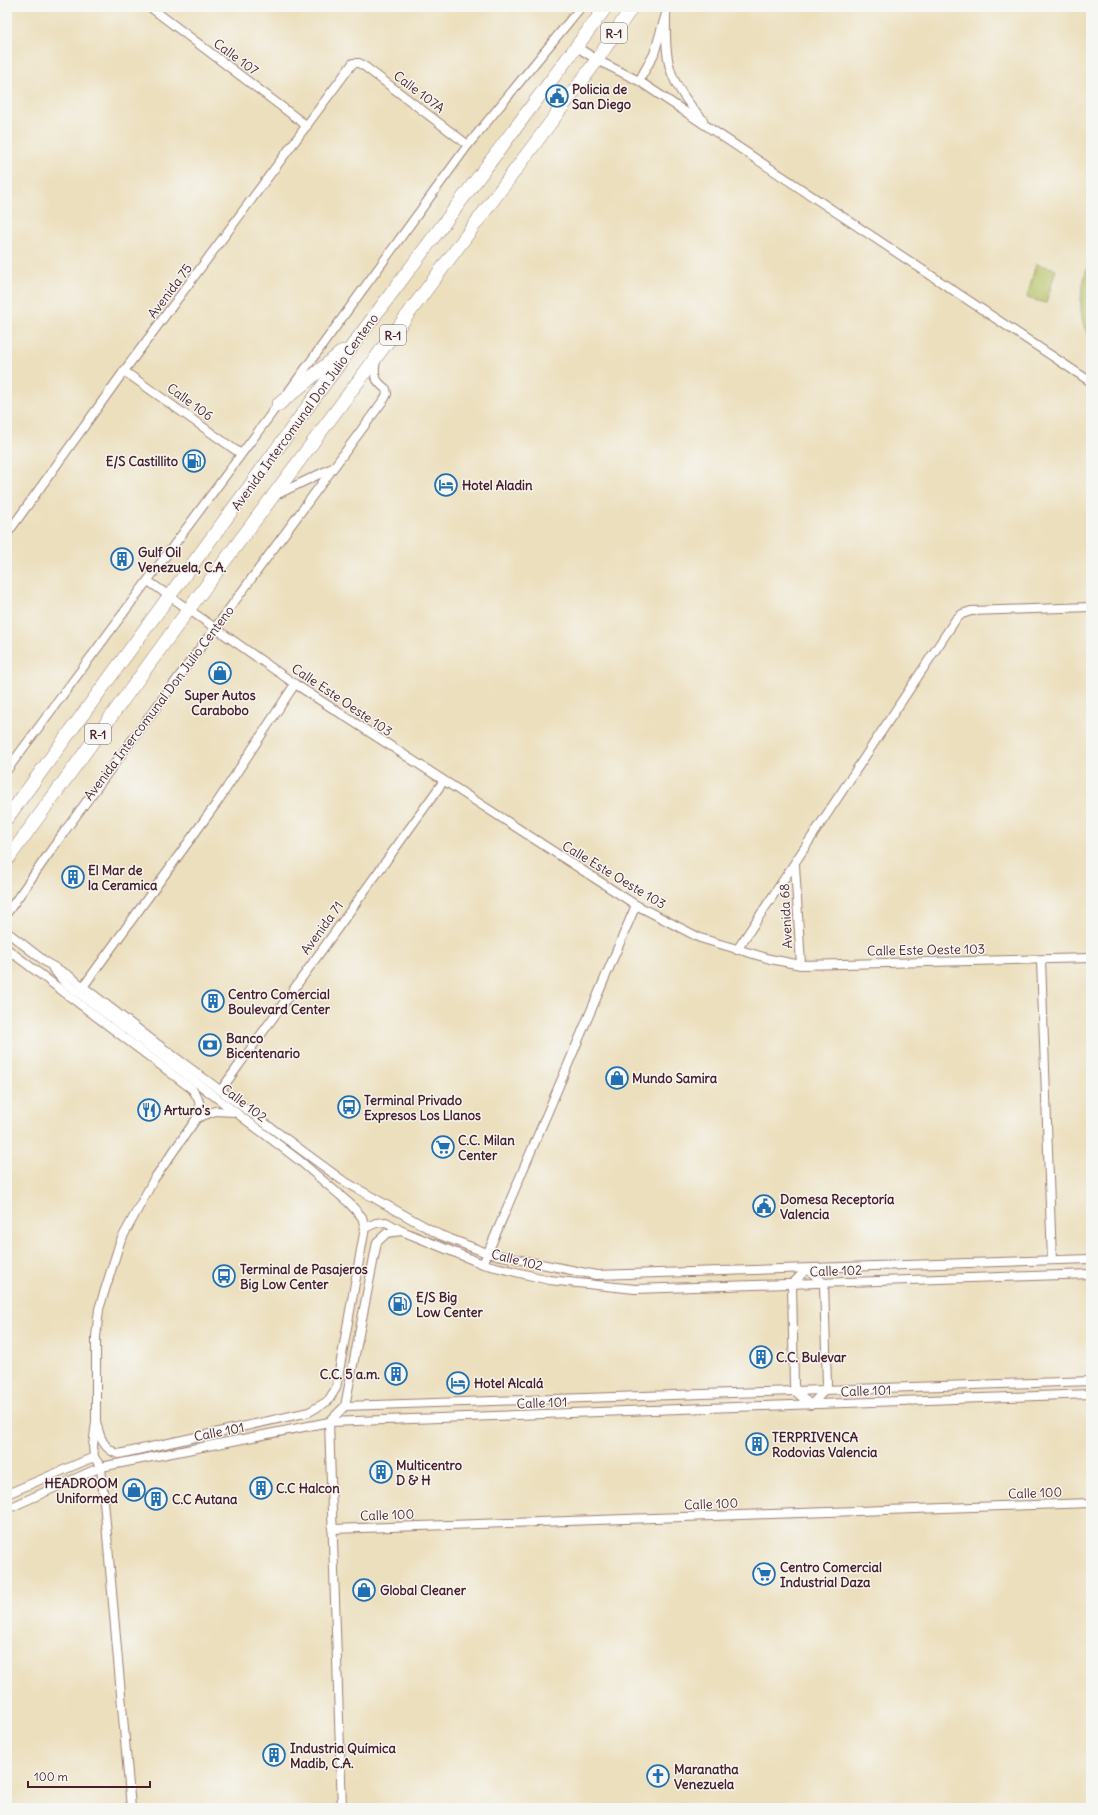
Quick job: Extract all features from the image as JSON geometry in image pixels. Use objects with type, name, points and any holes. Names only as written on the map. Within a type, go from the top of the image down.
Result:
[{"type":"main road","name":"Avenida Intercomunal Don Julio Centeno","points":[[7,818],[358,338],[606,7]]},
{"type":"main road","name":"Avenida Intercomunal Don Julio Centeno","points":[[7,860],[189,609],[597,60],[632,7]]},
{"type":"main road","points":[[278,405],[358,338]]},
{"type":"street","name":"Calle 107","points":[[150,7],[307,126]]},
{"type":"street","name":"Avenida Intercomunal Don Julio Centeno","points":[[7,770],[278,405],[468,144],[581,7]]},
{"type":"street","points":[[639,81],[654,54],[668,7]]},
{"type":"street","points":[[666,16],[668,63],[675,82],[687,102],[710,128]]},
{"type":"street","points":[[577,47],[597,60],[639,81],[1091,382]]},
{"type":"street","name":"Calle 107A","points":[[353,64],[359,63],[364,66],[468,144]]},
{"type":"street","name":"Avenida 75","points":[[7,534],[124,371],[353,64]]},
{"type":"street","name":"Avenida Intercomunal Don Julio Centeno","points":[[7,914],[64,832],[216,628],[387,394],[386,388],[378,383],[374,377],[377,357]]},
{"type":"street","name":"Calle 106","points":[[124,371],[241,454]]},
{"type":"street","points":[[273,497],[333,468]]},
{"type":"street","name":"Calle Este Oeste 103","points":[[148,581],[295,684],[443,782],[636,905],[700,938],[770,959],[801,965],[1091,958]]},
{"type":"street","points":[[737,950],[795,865],[956,619],[962,614],[971,611],[1091,607]]},
{"type":"street","points":[[83,987],[216,804],[295,684]]},
{"type":"street","points":[[7,755],[14,760]]},
{"type":"street","name":"Avenida 71","points":[[221,1090],[443,782]]},
{"type":"street","name":"Avenida 68","points":[[795,865],[801,965]]},
{"type":"street","points":[[483,1264],[636,905]]},
{"type":"street","name":"Calle 102","points":[[7,932],[47,963],[68,975],[156,1044],[221,1090],[342,1180],[440,1235],[487,1253],[596,1275],[1091,1259]]},
{"type":"street","points":[[7,949],[192,1089],[200,1099],[201,1109],[197,1118],[154,1179],[120,1242],[109,1272],[99,1309],[96,1337],[96,1421],[93,1446],[94,1457],[101,1467],[131,1808]]},
{"type":"street","points":[[1041,960],[1052,1260]]},
{"type":"street","name":"Calle 102","points":[[47,963],[64,982],[300,1161],[349,1203],[362,1217],[365,1228],[376,1223],[386,1222],[402,1231],[483,1264],[549,1280],[635,1289],[1091,1274]]},
{"type":"street","points":[[197,1118],[215,1111],[236,1112]]},
{"type":"street","points":[[96,1421],[100,1436],[105,1445],[111,1452],[119,1454],[309,1412],[328,1401],[336,1388],[365,1228]]},
{"type":"street","points":[[342,1808],[329,1422],[345,1406],[377,1242],[387,1233],[402,1231]]},
{"type":"street","points":[[807,1269],[824,1283],[827,1384],[825,1390],[811,1405],[796,1392],[792,1284],[807,1269]]},
{"type":"street","points":[[346,1332],[358,1345]]},
{"type":"street","name":"Calle 101","points":[[345,1406],[629,1398],[1091,1381]]},
{"type":"street","name":"Calle 101","points":[[7,1509],[101,1467],[329,1422],[1091,1394]]},
{"type":"street","points":[[629,1398],[630,1412]]},
{"type":"street","points":[[420,1405],[420,1419]]},
{"type":"street","points":[[276,1420],[279,1433]]},
{"type":"street","points":[[7,1494],[94,1457]]},
{"type":"street","name":"Calle 100","points":[[332,1529],[1091,1503]]},
{"type":"green space","points":[[1089,262],[1091,262],[1091,338],[1086,330],[1081,311],[1082,290]]},
{"type":"green space","points":[[1036,264],[1056,269],[1046,303],[1027,298]]},
{"type":"place","name":"Policia de San Diego","points":[[557,96]]},
{"type":"place","name":"E/S Castillito","points":[[194,461]]},
{"type":"place","name":"Hotel Aladin","points":[[446,485]]},
{"type":"place","name":"Gulf Oil Venezuela, C.A.","points":[[122,559]]},
{"type":"place","name":"Super Autos Carabobo","points":[[220,673]]},
{"type":"place","name":"El Mar de la Ceramica","points":[[73,877]]},
{"type":"place","name":"Centro Comercial Boulevard Center","points":[[213,1001]]},
{"type":"place","name":"Banco Bicentenario","points":[[210,1045]]},
{"type":"place","name":"Mundo Samira","points":[[617,1078]]},
{"type":"place","name":"Terminal Privado Expresos Los Llanos","points":[[349,1107]]},
{"type":"place","name":"Arturo's","points":[[149,1110]]},
{"type":"place","name":"C.C. Milan Center","points":[[443,1147]]},
{"type":"place","name":"Domesa Receptoría Valencia","points":[[764,1206]]},
{"type":"place","name":"Terminal de Pasajeros Big Low Center","points":[[224,1276]]},
{"type":"place","name":"E/S Big Low Center","points":[[400,1304]]},
{"type":"place","name":"C.C. Bulevar","points":[[761,1357]]},
{"type":"place","name":"C.C. 5 a.m.","points":[[396,1374]]},
{"type":"place","name":"Hotel Alcalá","points":[[458,1383]]},
{"type":"place","name":"TERPRIVENCA Rodovias Valencia","points":[[757,1444]]},
{"type":"place","name":"Multicentro D & H","points":[[381,1472]]},
{"type":"place","name":"C.C Halcon","points":[[261,1488]]},
{"type":"place","name":"HEADROOM Uniformed","points":[[134,1490]]},
{"type":"place","name":"C.C Autana","points":[[156,1499]]},
{"type":"place","name":"Centro Comercial Industrial Daza","points":[[764,1574]]},
{"type":"place","name":"Global Cleaner","points":[[364,1590]]},
{"type":"place","name":"Industria Química Madib, C.A.","points":[[274,1755]]},
{"type":"place","name":"Maranatha Venezuela","points":[[658,1776]]}]
